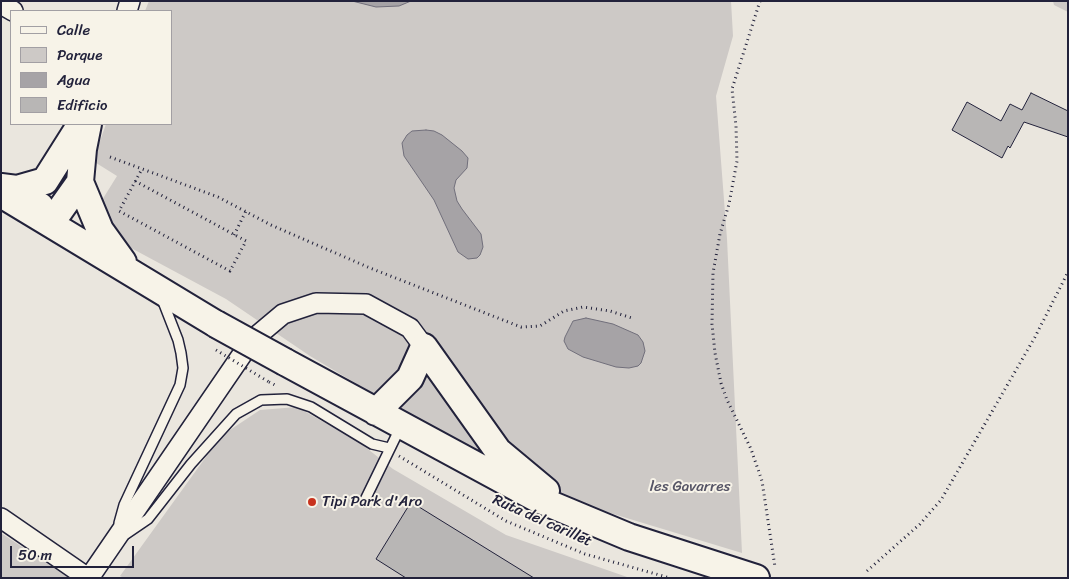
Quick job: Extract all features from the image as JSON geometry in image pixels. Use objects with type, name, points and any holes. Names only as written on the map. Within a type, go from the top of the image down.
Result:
[{"type":"street","points":[[45,218],[39,204],[45,181],[80,125]]},
{"type":"street","points":[[88,125],[83,149],[80,182],[100,230],[127,269]]},
{"type":"street","points":[[1,187],[17,189],[45,181]]},
{"type":"street","points":[[45,218],[58,213],[80,182]]},
{"type":"street","points":[[1,194],[45,218],[216,324],[376,412],[395,437],[584,520],[629,537],[766,573]]},
{"type":"street","points":[[1,518],[89,578],[252,340],[283,314],[316,303],[366,304],[410,328],[498,451],[547,493],[584,520]]},
{"type":"street","points":[[376,412],[410,378],[424,348]]},
{"type":"lane","points":[[113,543],[124,505],[180,385],[183,368],[182,353],[178,340],[157,287]]},
{"type":"lane","points":[[113,543],[148,519],[191,464],[236,414],[261,400],[287,400],[311,407],[372,444],[395,437]]},
{"type":"lane","points":[[364,502],[395,437]]},
{"type":"path","points":[[760,1],[732,89],[737,161],[713,273],[712,324],[714,353],[721,383],[727,400],[751,449],[762,481],[768,534],[766,573]]},
{"type":"path","points":[[110,157],[218,197],[271,226],[370,268],[521,327],[540,326],[564,311],[583,307],[610,311],[632,318]]},
{"type":"path","points":[[135,181],[246,241],[230,271],[119,211],[135,181],[142,169]]},
{"type":"path","points":[[234,234],[246,211]]},
{"type":"path","points":[[867,571],[920,524],[941,500],[1035,337],[1068,272]]},
{"type":"path","points":[[215,350],[269,382]]},
{"type":"path","name":"Ruta del carillet","points":[[395,437],[400,457],[506,521],[585,554],[670,578]]},
{"type":"green space","name":"les Gavarres","points":[[149,1],[731,1],[733,36],[716,96],[727,239],[742,553],[587,506],[473,453],[310,356],[226,299],[118,241],[99,205],[117,176],[93,161],[106,125],[172,125],[172,10],[145,10]]},
{"type":"green space","points":[[1053,1],[1068,1],[1068,12],[1054,5]]},
{"type":"green space","name":"Tipi Park d'Aro","points":[[297,407],[359,442],[393,469],[506,535],[630,578],[124,578],[120,576],[221,436],[260,410]]},
{"type":"green space","points":[[1,533],[69,578],[1,578]]},
{"type":"water","points":[[352,1],[411,1],[399,6],[376,7]]},
{"type":"water","points":[[426,130],[442,135],[468,158],[467,168],[456,180],[454,188],[457,201],[481,234],[483,247],[477,258],[468,259],[458,252],[434,200],[404,156],[402,143],[407,135],[412,131]]},
{"type":"water","points":[[586,318],[613,324],[638,335],[643,342],[645,351],[641,363],[638,366],[629,368],[616,367],[583,357],[568,349],[564,341],[573,321]]},
{"type":"building","points":[[1031,93],[1068,111],[1068,137],[1024,122],[1010,148],[1008,146],[1002,158],[952,130],[967,102],[1001,121],[1010,104],[1022,110]]},
{"type":"building","name":"Tipi Park d'Aro","points":[[411,502],[534,578],[406,578],[376,559]]},
{"type":"place","name":"Tipi Park d'Aro","points":[[312,502]]}]
